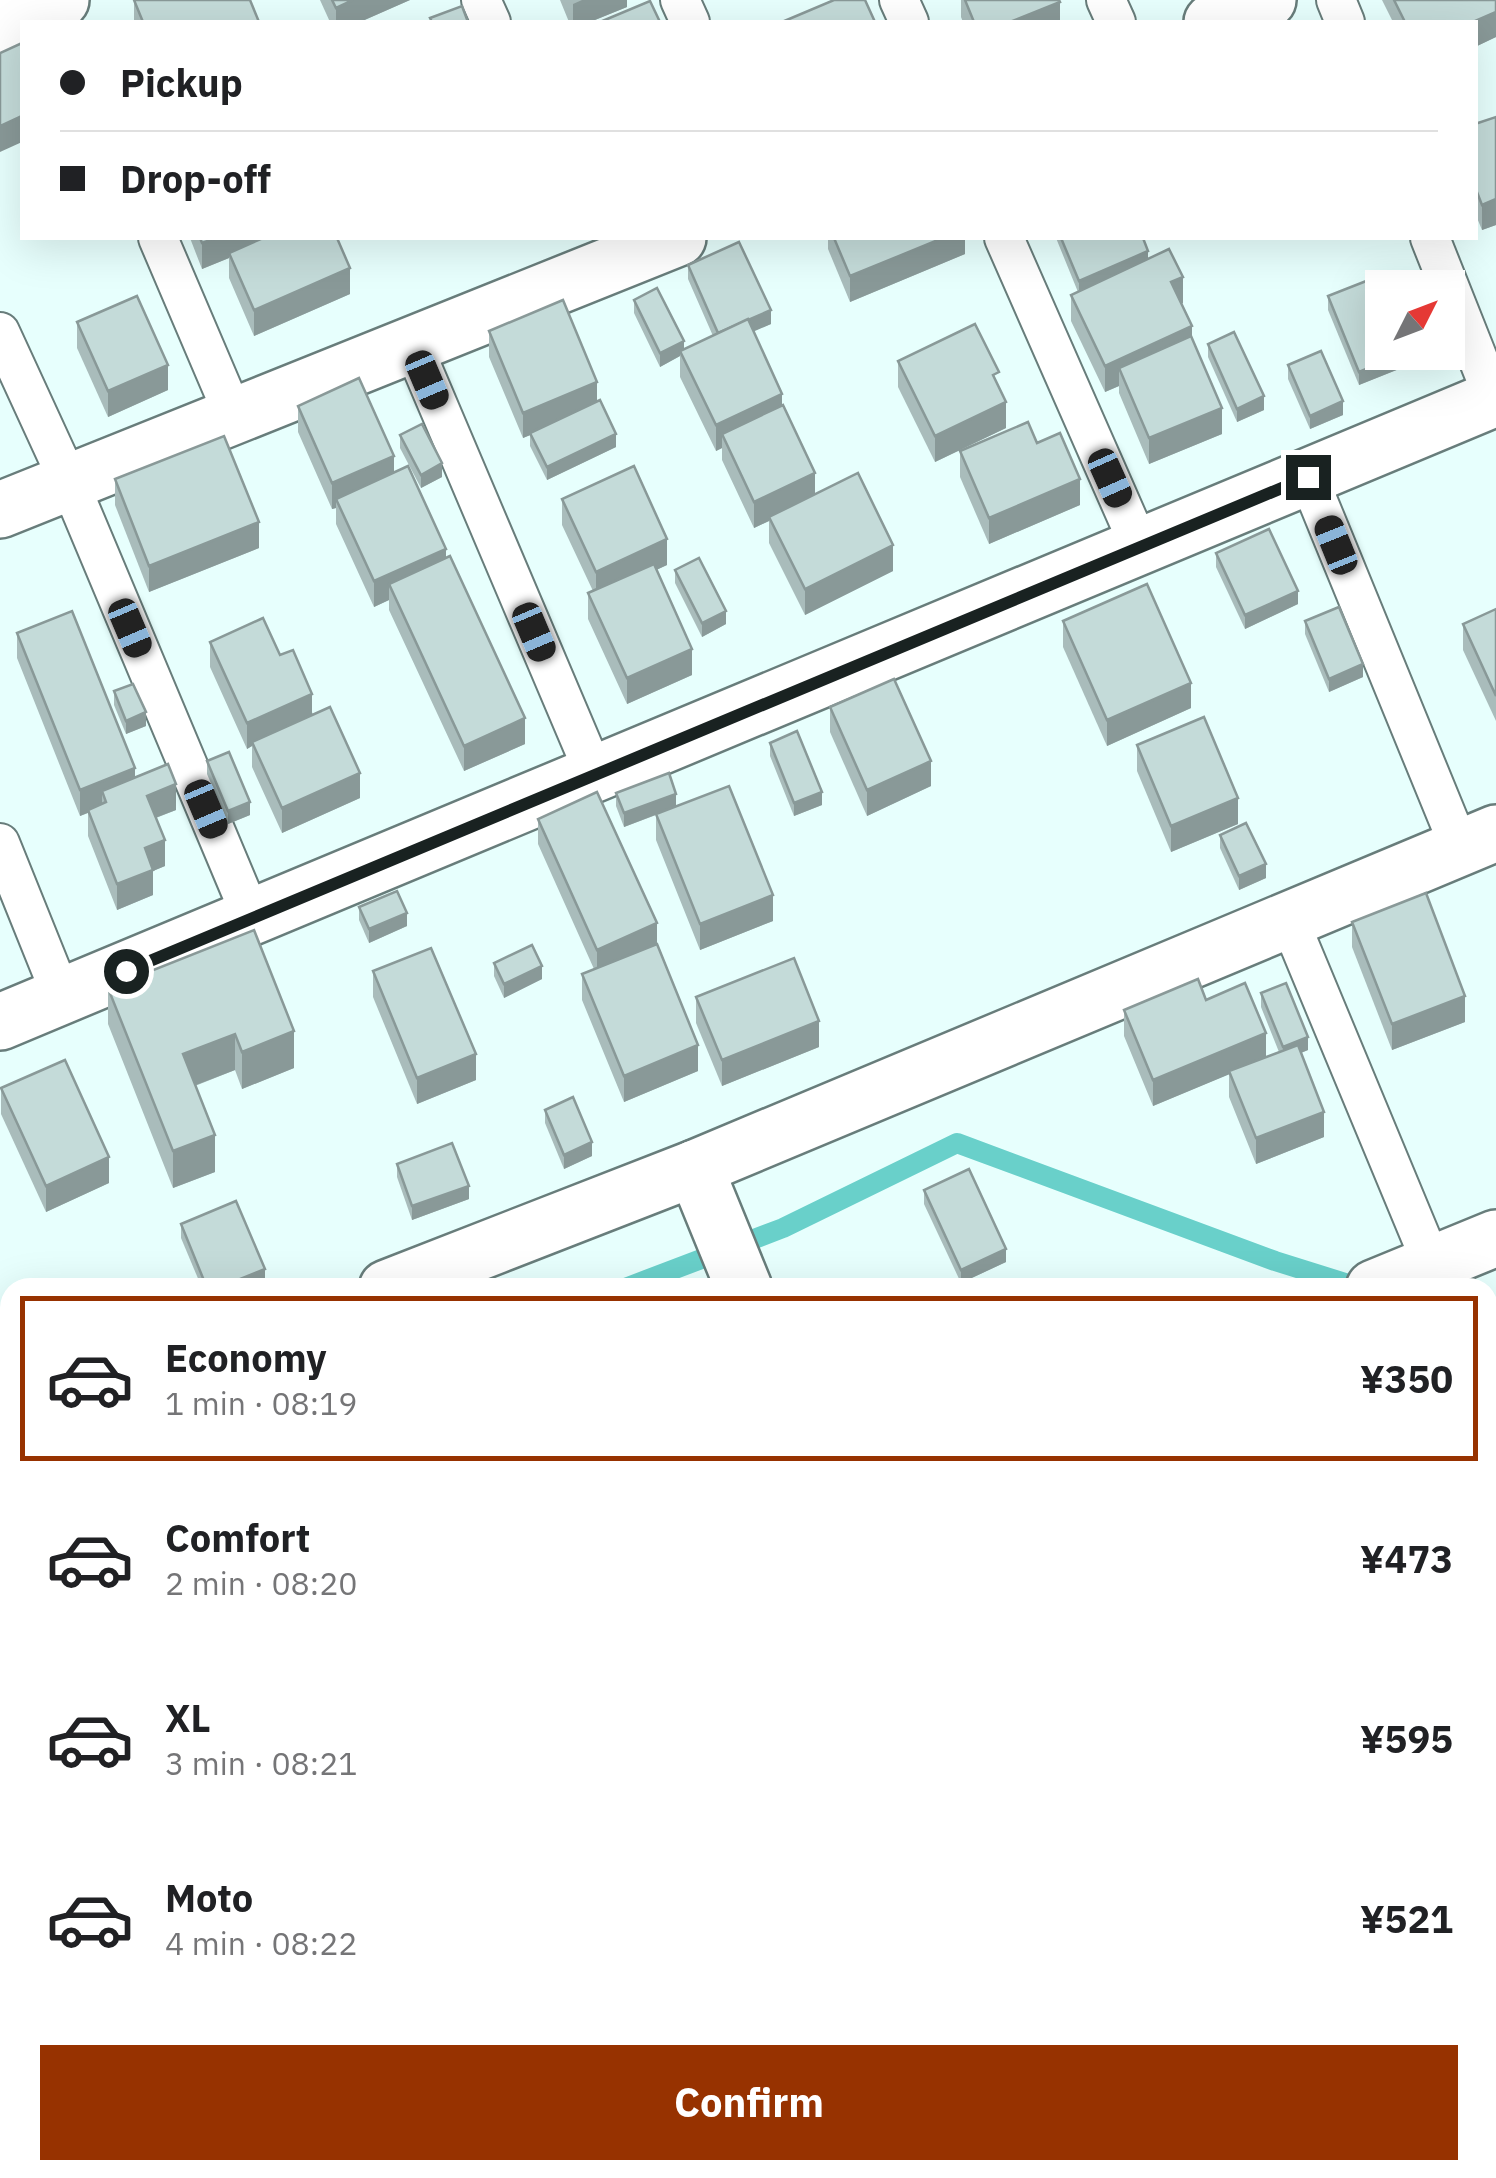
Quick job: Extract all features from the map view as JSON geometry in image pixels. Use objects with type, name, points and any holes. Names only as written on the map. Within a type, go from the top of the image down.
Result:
[{"type":"street","points":[[1217,20],[1268,0]]},
{"type":"street","points":[[20,20],[61,8]]},
{"type":"street","points":[[0,510],[412,344],[592,254],[667,240]]},
{"type":"street","points":[[0,1022],[1495,398]]},
{"type":"street","points":[[413,1278],[695,1168],[1478,840]]},
{"type":"street","points":[[695,1168],[740,1278]]},
{"type":"street","points":[[1398,1278],[1496,1238]]},
{"type":"lane","points":[[159,240],[234,416]]},
{"type":"lane","points":[[1005,240],[1140,547]]},
{"type":"lane","points":[[1431,240],[1495,398]]},
{"type":"lane","points":[[0,332],[69,482],[252,918]]},
{"type":"lane","points":[[412,344],[594,775]]},
{"type":"lane","points":[[1308,477],[1478,840]]},
{"type":"lane","points":[[0,843],[62,998]]},
{"type":"lane","points":[[1289,920],[1432,1264]]},
{"type":"building","points":[[134,0],[250,0],[258,20],[142,20]]},
{"type":"building","points":[[332,0],[353,0],[336,8]]},
{"type":"building","points":[[834,0],[865,0],[874,20],[787,20]]},
{"type":"building","points":[[965,0],[1060,2],[1015,20],[973,20]]},
{"type":"building","points":[[1394,0],[1496,0],[1496,12],[1478,20],[1404,20]]},
{"type":"building","points":[[650,1],[659,20],[605,20]]},
{"type":"building","points":[[462,6],[467,20],[431,20]]},
{"type":"building","points":[[20,44],[20,117],[0,126],[0,53]]},
{"type":"building","points":[[1496,117],[1496,199],[1482,205],[1478,195],[1478,123]]},
{"type":"building","points":[[258,240],[338,240],[350,268],[254,310],[229,253]]},
{"type":"building","points":[[835,240],[938,240],[850,276]]},
{"type":"building","points":[[1062,240],[1144,240],[1148,251],[1079,281]]},
{"type":"building","points":[[739,242],[771,310],[718,333],[688,265]]},
{"type":"building","points":[[1169,249],[1183,277],[1171,282],[1192,326],[1105,366],[1071,295]]},
{"type":"building","points":[[1365,281],[1365,369],[1359,372],[1328,296]]},
{"type":"building","points":[[657,288],[684,341],[660,353],[634,300]]},
{"type":"building","points":[[137,296],[168,365],[108,391],[77,322]]},
{"type":"building","points":[[563,300],[597,382],[523,413],[489,331]]},
{"type":"building","points":[[748,319],[782,394],[716,425],[680,351]]},
{"type":"building","points":[[975,324],[999,372],[993,375],[1006,402],[935,436],[898,361]]},
{"type":"building","points":[[1234,332],[1264,396],[1237,409],[1208,344]]},
{"type":"building","points":[[1191,336],[1222,408],[1149,438],[1119,368]]},
{"type":"building","points":[[1321,351],[1343,401],[1310,416],[1288,365]]},
{"type":"building","points":[[359,378],[394,456],[332,483],[298,406]]},
{"type":"building","points":[[600,400],[616,434],[547,467],[530,433]]},
{"type":"building","points":[[783,405],[815,473],[754,502],[722,434]]},
{"type":"building","points":[[1028,422],[1037,443],[1060,433],[1080,479],[989,518],[960,451]]},
{"type":"building","points":[[422,424],[442,463],[421,475],[400,435]]},
{"type":"building","points":[[224,436],[259,522],[149,566],[115,479]]},
{"type":"building","points":[[408,466],[446,549],[374,581],[336,499]]},
{"type":"building","points":[[634,466],[667,539],[596,572],[562,499]]},
{"type":"building","points":[[858,473],[893,545],[805,589],[769,517]]},
{"type":"building","points":[[1269,529],[1298,591],[1245,615],[1216,553]]},
{"type":"building","points":[[450,556],[525,718],[464,746],[389,584]]},
{"type":"building","points":[[699,558],[726,611],[702,623],[675,570]]},
{"type":"building","points":[[654,564],[692,649],[627,678],[588,593]]},
{"type":"building","points":[[1147,584],[1191,683],[1107,720],[1063,621]]},
{"type":"building","points":[[1339,607],[1363,664],[1329,679],[1305,621]]},
{"type":"building","points":[[1496,609],[1496,696],[1463,624]]},
{"type":"building","points":[[72,611],[135,768],[80,790],[17,633]]},
{"type":"building","points":[[263,618],[280,655],[293,650],[312,694],[247,723],[210,642]]},
{"type":"building","points":[[894,679],[931,761],[867,790],[830,707]]},
{"type":"building","points":[[133,684],[146,712],[126,721],[114,691]]},
{"type":"building","points":[[330,707],[360,773],[282,808],[252,742]]},
{"type":"building","points":[[1204,717],[1238,798],[1171,826],[1137,745]]},
{"type":"building","points":[[797,731],[822,792],[794,803],[770,743]]},
{"type":"building","points":[[229,752],[250,802],[228,811],[207,761]]},
{"type":"building","points":[[168,764],[176,784],[147,796],[165,840],[145,848],[153,870],[117,884],[88,810],[106,802],[102,791]]},
{"type":"building","points":[[669,773],[676,794],[624,813],[616,793]]},
{"type":"building","points":[[729,786],[773,895],[700,924],[656,814]]},
{"type":"building","points":[[597,792],[657,923],[597,950],[538,819]]},
{"type":"building","points":[[1246,823],[1266,864],[1239,876],[1220,835]]},
{"type":"building","points":[[397,891],[407,913],[369,929],[359,907]]},
{"type":"building","points":[[1426,893],[1465,996],[1392,1024],[1352,922]]},
{"type":"building","points":[[254,930],[294,1031],[242,1052],[235,1034],[183,1054],[215,1135],[173,1151],[108,988]]},
{"type":"building","points":[[657,944],[698,1045],[624,1076],[582,974]]},
{"type":"building","points":[[532,945],[542,966],[504,984],[494,963]]},
{"type":"building","points":[[431,948],[476,1054],[417,1078],[373,971]]},
{"type":"building","points":[[794,958],[819,1021],[722,1060],[696,997]]},
{"type":"building","points":[[1198,979],[1206,1000],[1245,983],[1266,1033],[1153,1080],[1124,1010]]},
{"type":"building","points":[[1286,983],[1308,1037],[1283,1047],[1261,993]]},
{"type":"building","points":[[1298,1045],[1324,1112],[1256,1138],[1229,1071]]},
{"type":"building","points":[[65,1060],[109,1157],[46,1186],[1,1088]]},
{"type":"building","points":[[573,1097],[592,1142],[564,1155],[545,1110]]},
{"type":"building","points":[[452,1143],[469,1186],[412,1206],[397,1164]]},
{"type":"building","points":[[969,1169],[1006,1249],[961,1270],[924,1190]]},
{"type":"building","points":[[236,1201],[265,1269],[243,1278],[203,1278],[181,1224]]},
{"type":"waterway","points":[[651,1278],[783,1228],[957,1143],[1329,1278]]},
{"type":"route","points":[[126,971],[1308,477]]}]
